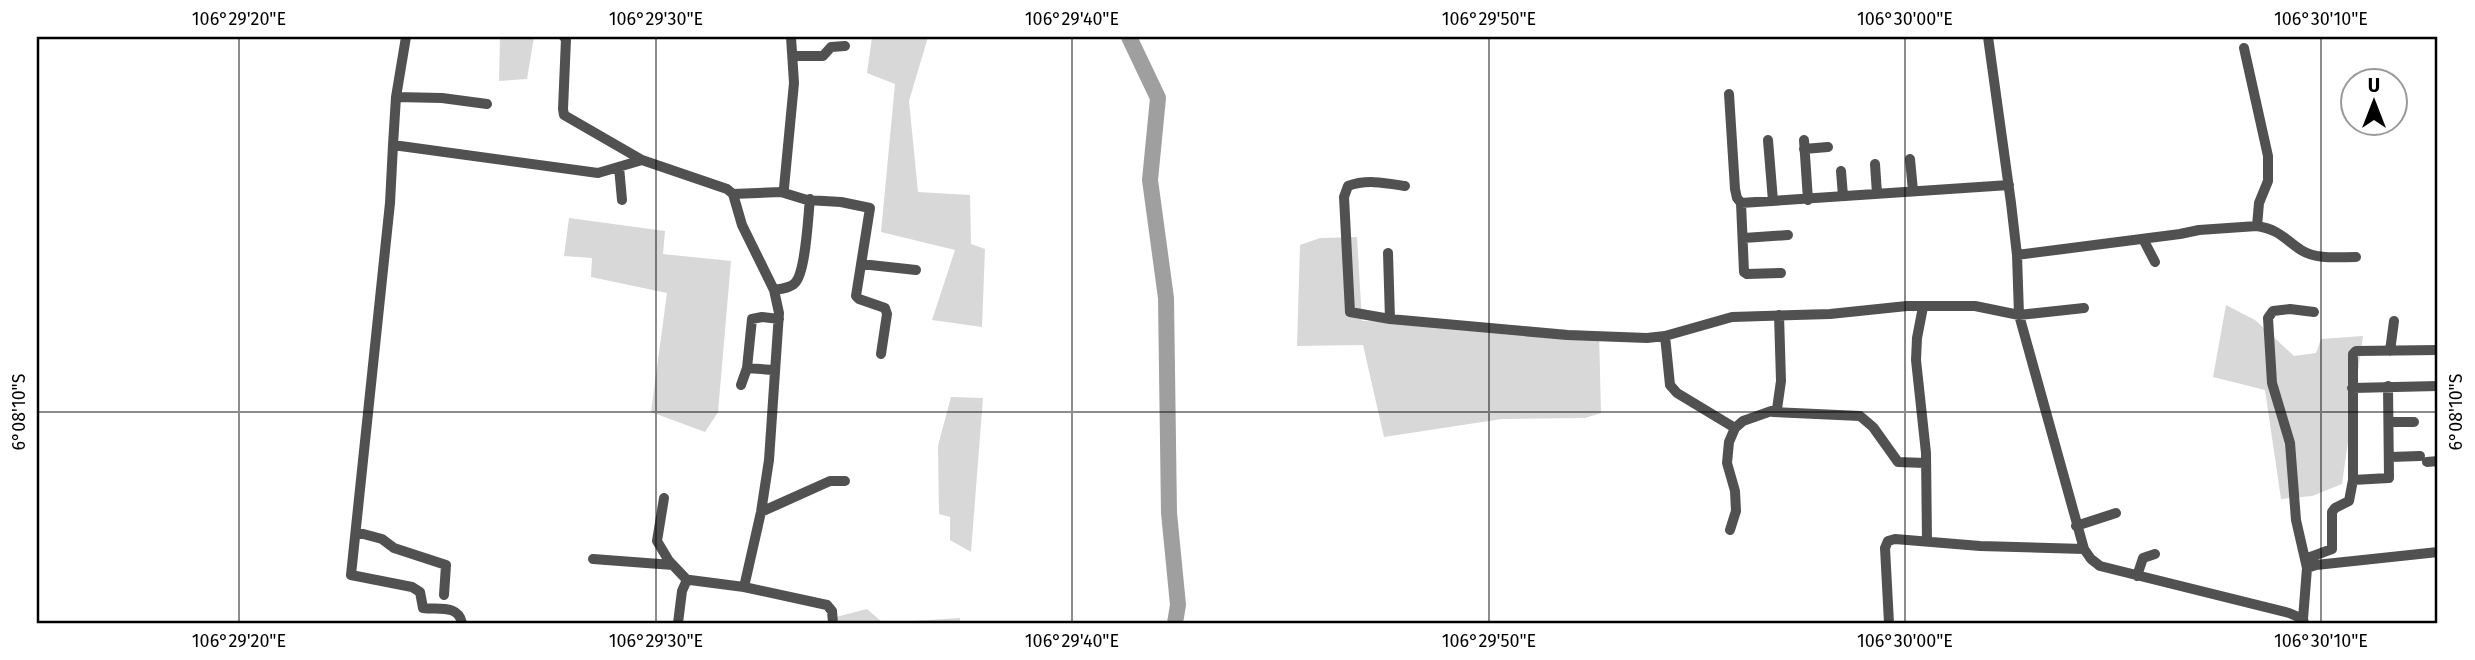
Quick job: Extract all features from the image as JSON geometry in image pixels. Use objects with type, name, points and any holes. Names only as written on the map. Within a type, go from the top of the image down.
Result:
[{"type":"street","points":[[406,37],[396,97],[390,203],[351,575],[412,587],[420,593],[423,608],[454,610],[460,615],[461,623]]},
{"type":"street","points":[[564,37],[565,115],[642,160],[727,188],[733,194],[741,225],[774,290],[779,319],[768,460],[761,513],[744,587]]},
{"type":"street","points":[[781,192],[786,177],[794,83],[790,37]]},
{"type":"street","points":[[1988,37],[2017,255],[2019,315],[2076,526],[2084,549],[2091,559],[2100,566],[2137,576],[2289,612],[2303,621],[2306,563],[2296,520],[2290,443],[2272,383],[2268,318],[2273,311],[2290,309],[2314,312]]},
{"type":"street","points":[[793,56],[823,56],[831,47],[845,46]]},
{"type":"street","points":[[2244,48],[2269,173],[2259,203],[2257,226]]},
{"type":"street","points":[[1729,94],[1735,189],[1741,203],[1744,238],[1744,270],[1746,273],[1781,272]]},
{"type":"street","points":[[396,97],[442,98],[486,104]]},
{"type":"street","points":[[1768,140],[1773,201]]},
{"type":"street","points":[[393,145],[450,155],[598,173],[642,160]]},
{"type":"street","points":[[1808,200],[1804,145],[1828,147]]},
{"type":"street","points":[[1910,159],[1913,191]]},
{"type":"street","points":[[1875,164],[1877,194]]},
{"type":"street","points":[[619,167],[622,200]]},
{"type":"street","points":[[1841,171],[1843,196]]},
{"type":"street","points":[[1405,186],[1356,183],[1348,186],[1344,197],[1350,312],[1567,335],[1647,338],[1665,336],[1732,317],[1870,311],[1895,306],[1975,306],[2019,315],[2084,308]]},
{"type":"street","points":[[1741,203],[2009,185]]},
{"type":"street","points":[[733,194],[781,192],[810,200],[841,202],[870,208],[856,296],[882,306],[887,314],[881,355]]},
{"type":"street","points":[[774,290],[790,286],[798,278],[805,248],[810,200]]},
{"type":"street","points":[[2017,255],[2199,230],[2257,226],[2276,230],[2309,254],[2328,258],[2356,257]]},
{"type":"street","points":[[1744,238],[1788,235]]},
{"type":"street","points":[[2143,239],[2155,262]]},
{"type":"street","points":[[1388,253],[1390,318]]},
{"type":"street","points":[[862,264],[916,270]]},
{"type":"street","points":[[1923,307],[1916,360],[1926,453],[1927,542]]},
{"type":"street","points":[[1773,412],[1779,404],[1781,382],[1779,315]]},
{"type":"street","points":[[741,385],[747,368],[752,319],[779,319]]},
{"type":"street","points":[[2390,351],[2394,321]]},
{"type":"street","points":[[1665,336],[1670,385],[1677,393],[1735,428]]},
{"type":"street","points":[[2306,563],[2332,549],[2331,514],[2335,508],[2348,502],[2353,480],[2354,352],[2438,350]]},
{"type":"street","points":[[747,368],[773,370]]},
{"type":"street","points":[[2353,480],[2387,479],[2390,476],[2388,386]]},
{"type":"street","points":[[2352,388],[2438,386]]},
{"type":"street","points":[[1730,530],[1736,511],[1736,498],[1727,463],[1729,442],[1735,428],[1749,418],[1773,412],[1860,416],[1873,426],[1898,462],[1925,463]]},
{"type":"street","points":[[2389,422],[2414,422]]},
{"type":"street","points":[[2390,457],[2429,460]]},
{"type":"street","points":[[761,513],[830,481],[845,481]]},
{"type":"street","points":[[664,498],[656,538],[673,565],[688,581],[744,587],[827,605],[832,611],[833,623]]},
{"type":"street","points":[[2076,526],[2116,513]]},
{"type":"street","points":[[356,532],[382,539],[394,548],[446,565],[444,595]]},
{"type":"street","points":[[1889,623],[1885,548],[1888,541],[1895,539],[1980,546],[2084,549]]},
{"type":"street","points":[[2306,563],[2315,565],[2438,552]]},
{"type":"street","points":[[2137,576],[2143,558],[2155,554]]},
{"type":"street","points":[[593,559],[673,565]]},
{"type":"street","points":[[678,623],[682,591],[688,581]]},
{"type":"shaded area","points":[[500,37],[534,37],[527,79],[499,81]]},
{"type":"shaded area","points":[[872,37],[928,37],[909,101],[918,192],[970,195],[971,244],[985,249],[982,327],[932,320],[955,250],[881,232],[895,84],[867,73]]},
{"type":"shaded area","points":[[569,218],[665,231],[663,254],[731,261],[718,412],[705,432],[651,412],[667,293],[591,277],[592,258],[564,256]]},
{"type":"shaded area","points":[[1357,237],[1362,321],[1484,323],[1599,332],[1601,413],[1585,418],[1502,419],[1384,437],[1363,345],[1297,346],[1300,245],[1320,238]]},
{"type":"shaded area","points":[[2226,305],[2255,320],[2294,356],[2316,353],[2321,339],[2363,336],[2342,484],[2312,496],[2281,499],[2265,390],[2213,377]]},
{"type":"shaded area","points":[[951,397],[983,398],[971,552],[950,540],[950,517],[939,514],[938,446]]},
{"type":"shaded area","points":[[867,609],[883,623],[839,623],[836,617]]},
{"type":"shaded area","points":[[960,618],[960,623],[883,623]]},
{"type":"waterway","points":[[1129,37],[1158,98],[1150,180],[1166,298],[1169,513],[1178,605],[1175,623]]}]
